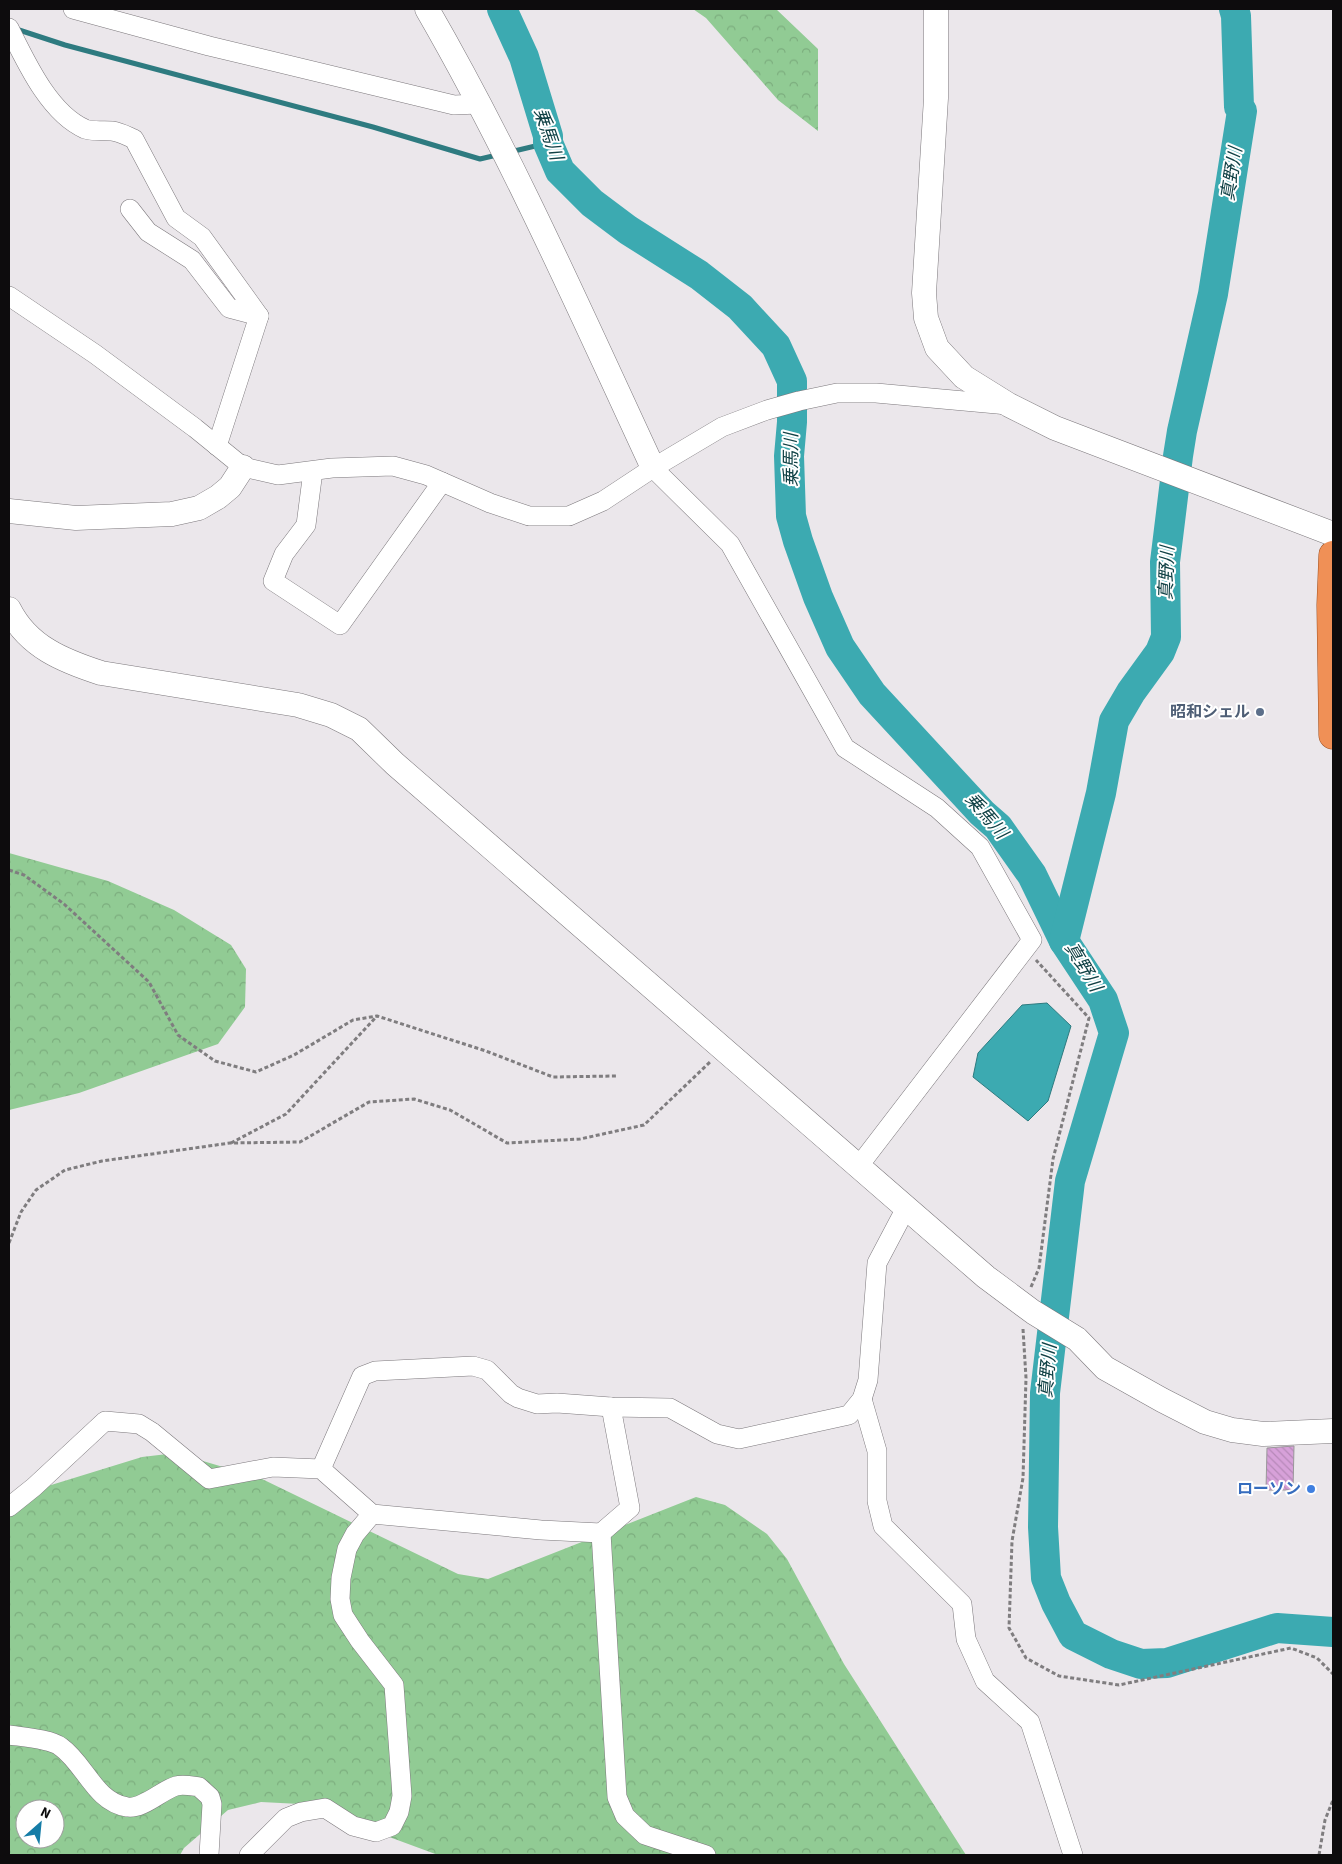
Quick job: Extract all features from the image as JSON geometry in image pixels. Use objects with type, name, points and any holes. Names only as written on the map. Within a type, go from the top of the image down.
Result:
[{"type":"highway","points":[[1333,555],[1331,605],[1333,735]]},
{"type":"street","points":[[73,9],[209,46],[454,105],[479,104]]},
{"type":"street","points":[[427,9],[462,68],[530,204],[653,468],[730,544],[845,748],[937,808],[980,847],[1032,940],[858,1167]]},
{"type":"street","points":[[936,9],[936,98],[924,293],[926,318],[936,348],[964,376],[1009,405],[1055,428],[1333,534]]},
{"type":"street","points":[[9,28],[21,53],[45,92],[66,118],[87,130],[115,131],[134,139],[176,218],[202,237],[259,316]]},
{"type":"street","points":[[130,209],[148,232],[192,260],[229,308],[259,316]]},
{"type":"street","points":[[9,296],[95,354],[217,446],[243,468],[278,475],[368,466],[393,466],[426,475],[529,516],[569,516],[603,501],[653,468],[722,427],[767,410],[837,393],[876,393],[1009,405]]},
{"type":"street","points":[[217,446],[259,316]]},
{"type":"street","points":[[9,511],[76,518],[172,514],[199,508],[218,497],[230,487],[243,468]]},
{"type":"street","points":[[313,471],[306,525],[284,554],[273,581],[340,625],[442,482]]},
{"type":"street","points":[[9,609],[28,636],[51,654],[76,665],[101,673],[298,706],[331,715],[358,729],[402,771],[986,1277],[1028,1309],[1077,1339],[1105,1368],[1205,1422],[1232,1430],[1263,1434],[1333,1431]]},
{"type":"street","points":[[321,1469],[362,1376],[375,1371],[473,1366],[487,1370],[511,1394],[537,1404],[557,1402],[611,1407],[670,1408],[717,1434],[739,1439],[849,1415],[862,1399],[868,1380],[877,1263],[906,1208]]},
{"type":"street","points":[[862,1399],[877,1452],[877,1501],[883,1526],[962,1604],[966,1639],[985,1681],[1030,1722],[1073,1855]]},
{"type":"street","points":[[9,1507],[34,1487],[105,1420],[139,1424],[152,1432],[209,1479],[273,1467],[321,1469],[372,1514],[541,1530],[601,1533],[630,1508],[611,1407]]},
{"type":"street","points":[[249,1855],[286,1818],[301,1812],[325,1808],[353,1826],[376,1832],[392,1826],[399,1812],[402,1796],[394,1685],[360,1641],[343,1615],[340,1599],[341,1578],[347,1549],[355,1534],[372,1514]]},
{"type":"street","points":[[601,1533],[617,1797],[625,1816],[645,1835],[706,1855]]},
{"type":"street","points":[[9,1735],[35,1739],[60,1746],[98,1790],[113,1803],[130,1808],[176,1786],[199,1787],[210,1798],[212,1804],[209,1855]]},
{"type":"path","points":[[9,870],[24,875],[64,904],[149,982],[178,1036],[215,1061],[256,1072],[294,1055],[354,1020],[377,1016],[486,1051],[553,1077],[616,1076]]},
{"type":"path","points":[[1026,948],[1089,1018],[1053,1159],[1039,1268],[1028,1309],[1023,1341],[1026,1378],[1023,1478],[1012,1541],[1010,1628],[1026,1658],[1059,1676],[1119,1685],[1291,1648],[1317,1658],[1333,1674]]},
{"type":"path","points":[[230,1143],[286,1114],[377,1016]]},
{"type":"path","points":[[9,1243],[21,1212],[36,1190],[64,1170],[102,1161],[230,1143],[300,1142],[369,1102],[414,1099],[450,1110],[507,1143],[580,1139],[644,1125],[723,1050]]},
{"type":"path","points":[[1319,1855],[1325,1820],[1333,1800]]},
{"type":"green space","points":[[693,9],[776,9],[818,49],[818,131],[778,100],[706,18]]},
{"type":"green space","points":[[9,853],[108,881],[174,910],[231,945],[246,969],[245,1007],[218,1044],[79,1093],[9,1110]]},
{"type":"green space","points":[[176,1453],[260,1478],[458,1574],[488,1579],[696,1497],[725,1505],[767,1534],[787,1559],[844,1664],[966,1855],[438,1855],[300,1804],[261,1802],[228,1810],[184,1848],[180,1855],[9,1855],[9,1498],[142,1457]]},
{"type":"water","points":[[1047,1003],[1071,1026],[1048,1101],[1028,1121],[973,1077],[978,1053],[1022,1005]]},
{"type":"building","points":[[1294,1446],[1293,1490],[1266,1490],[1267,1448]]},
{"type":"waterway","name":"乗馬川","points":[[502,9],[524,57],[548,136],[548,143],[560,171],[592,203],[628,230],[699,275],[740,307],[776,346],[792,381],[792,422],[789,456],[791,516],[818,597],[840,647],[872,694],[982,813],[998,827],[1032,875],[1064,941],[1103,1000],[1114,1033],[1070,1181],[1045,1393],[1043,1527],[1046,1578],[1056,1603],[1073,1635],[1111,1654],[1141,1664],[1167,1663],[1277,1628],[1333,1632]]},
{"type":"waterway","name":"真野川","points":[[1064,941],[1101,793],[1114,721],[1131,692],[1160,652],[1166,637],[1165,562],[1178,456],[1213,294],[1242,111],[1239,107],[1236,16],[1234,9]]},
{"type":"waterway","points":[[16,29],[65,45],[373,127],[480,159],[497,155]]},
{"type":"waterway","points":[[510,152],[548,143]]},
{"type":"place","name":"昭和シェル","points":[[1260,712]]},
{"type":"place","name":"ローソン","points":[[1311,1489]]}]
